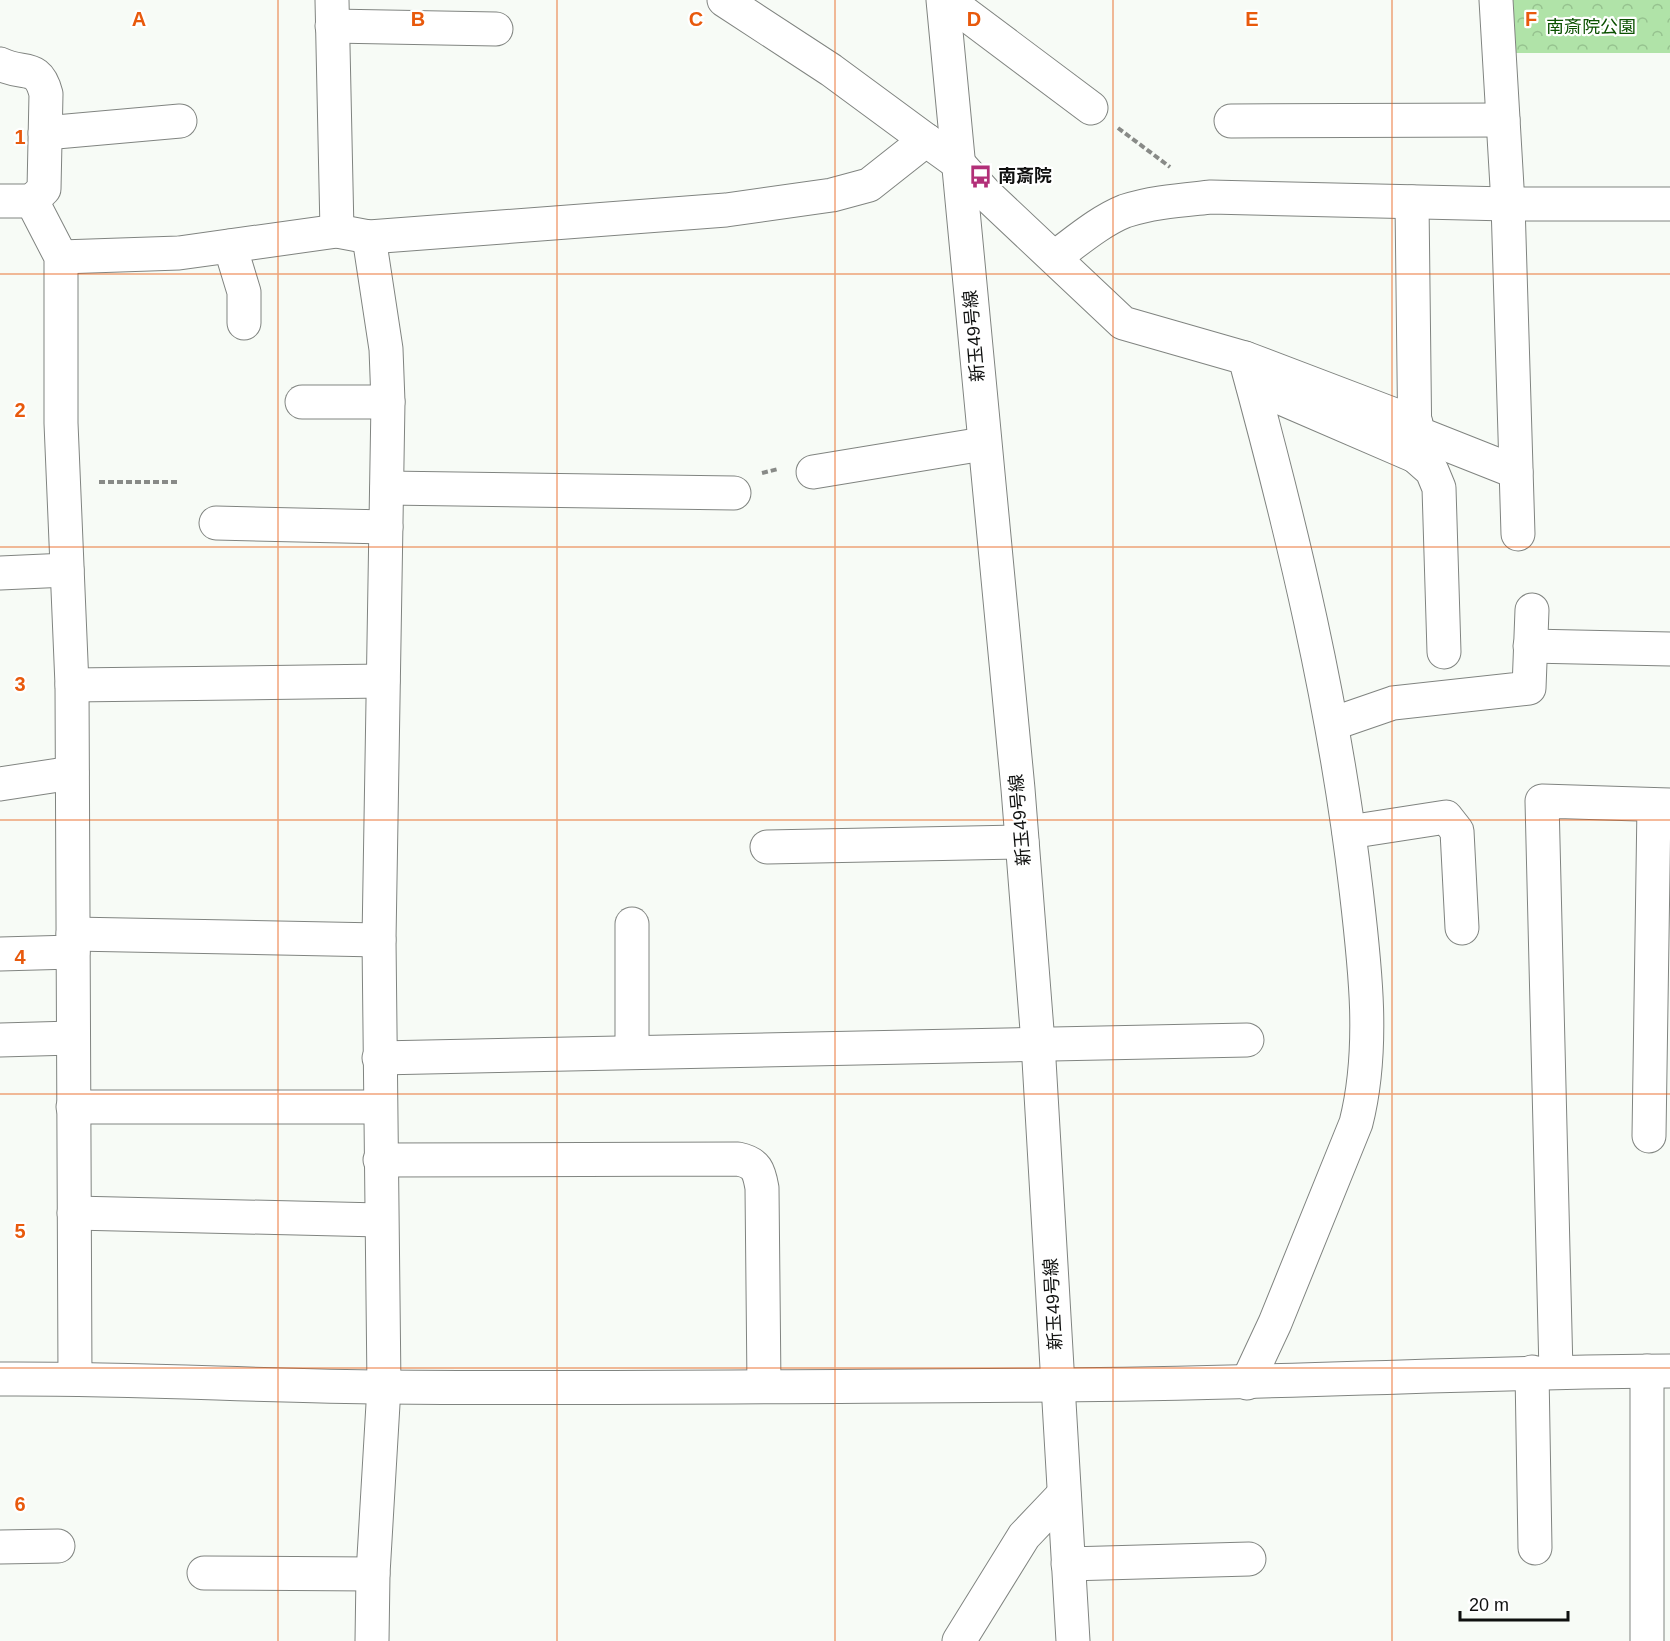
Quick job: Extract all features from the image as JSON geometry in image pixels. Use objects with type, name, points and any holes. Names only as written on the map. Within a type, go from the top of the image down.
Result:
[{"type":"street","points":[[724,0],[831,70],[958,163],[986,194],[1123,323],[1415,437],[1516,472]]},
{"type":"street","points":[[945,0],[1090,108]]},
{"type":"street","name":"新玉49号線","points":[[945,0],[983,444],[1022,842],[1038,1043],[1072,1641]]},
{"type":"street","points":[[1496,0],[1508,204],[1518,534]]},
{"type":"street","points":[[337,231],[332,13],[496,29]]},
{"type":"street","points":[[0,64],[10,69],[32,71],[42,80],[46,94],[44,189],[32,201],[0,201]]},
{"type":"street","points":[[1231,121],[1503,120]]},
{"type":"street","points":[[45,133],[180,122]]},
{"type":"street","points":[[62,257],[179,253],[337,231],[369,237],[726,210],[832,195],[869,184],[926,140]]},
{"type":"street","points":[[1055,257],[1095,228],[1123,212],[1170,201],[1211,198],[1508,204],[1670,204]]},
{"type":"street","points":[[32,201],[62,257],[63,482],[72,685],[75,1378]]},
{"type":"street","points":[[1412,202],[1415,437],[1439,488],[1444,652]]},
{"type":"street","points":[[369,237],[386,349],[388,402],[379,940],[380,1220],[384,1387],[373,1574],[372,1641]]},
{"type":"street","points":[[230,246],[244,292],[244,323]]},
{"type":"street","points":[[1247,1383],[1275,1323],[1356,1123],[1363,1094],[1366,1065],[1364,960],[1349,832],[1332,724],[1282,490],[1249,372]]},
{"type":"street","points":[[302,402],[388,402]]},
{"type":"street","points":[[813,472],[983,444]]},
{"type":"street","points":[[387,488],[734,493]]},
{"type":"street","points":[[216,523],[386,528]]},
{"type":"street","points":[[0,573],[67,570]]},
{"type":"street","points":[[1332,724],[1393,703],[1529,687],[1532,610]]},
{"type":"street","points":[[1530,646],[1670,649]]},
{"type":"street","points":[[72,685],[383,681]]},
{"type":"street","points":[[0,784],[72,773]]},
{"type":"street","points":[[1535,1548],[1544,1372],[1542,801],[1662,805],[1648,1136]]},
{"type":"street","points":[[1349,832],[1446,817],[1457,831],[1462,928]]},
{"type":"street","points":[[767,847],[1022,842]]},
{"type":"street","points":[[632,924],[632,1052]]},
{"type":"street","points":[[0,954],[73,943],[379,940]]},
{"type":"street","points":[[0,1040],[73,1038]]},
{"type":"street","points":[[380,1058],[1247,1040]]},
{"type":"street","points":[[73,1107],[380,1107]]},
{"type":"street","points":[[380,1160],[738,1159],[750,1162],[759,1169],[762,1188],[764,1386]]},
{"type":"street","points":[[74,1213],[380,1220]]},
{"type":"street","points":[[0,1379],[75,1378],[384,1387],[1058,1385],[1247,1383],[1544,1372],[1659,1371],[1647,1641]]},
{"type":"street","points":[[958,1641],[1024,1536],[1064,1494]]},
{"type":"street","points":[[0,1547],[58,1546]]},
{"type":"street","points":[[1068,1564],[1249,1559]]},
{"type":"street","points":[[204,1573],[373,1574]]},
{"type":"path","points":[[1090,108],[1211,198]]},
{"type":"path","points":[[734,493],[748,475],[796,466],[813,472]]},
{"type":"path","points":[[63,482],[179,482]]},
{"type":"green space","name":"南斎院公園","points":[[1513,0],[1670,0],[1670,53],[1516,53]]},
{"type":"place","name":"南斎院","points":[[980,176]]}]
